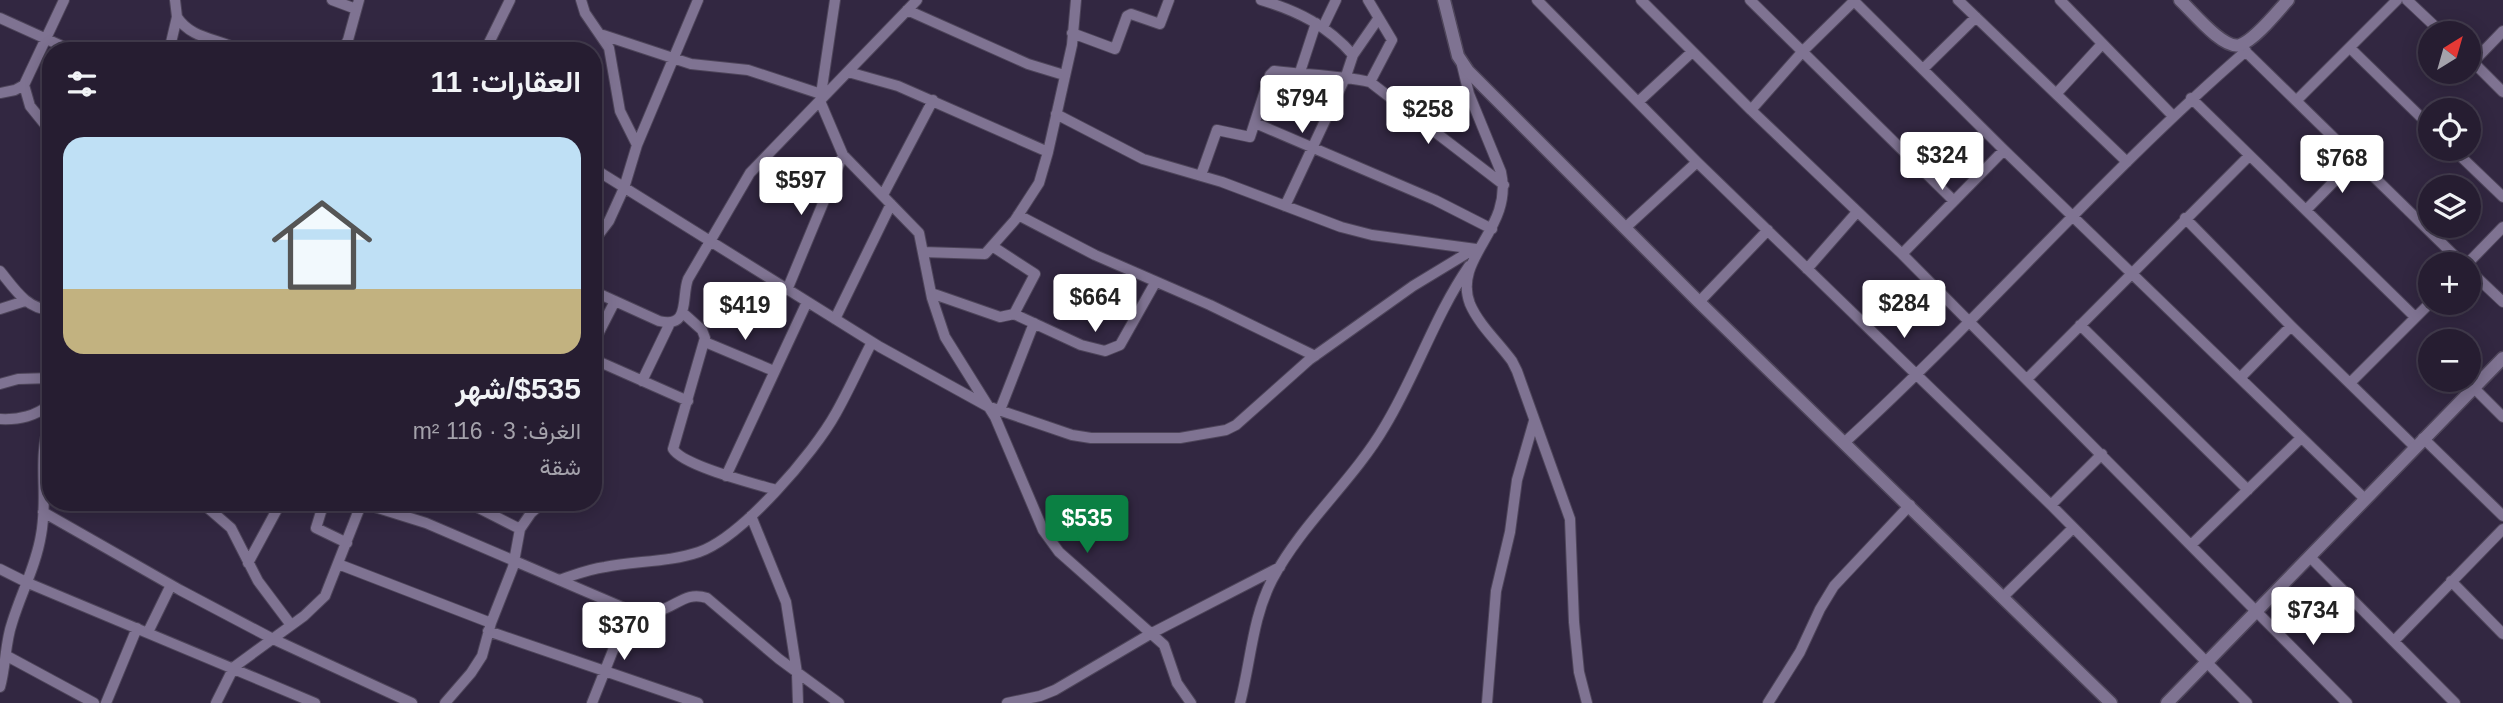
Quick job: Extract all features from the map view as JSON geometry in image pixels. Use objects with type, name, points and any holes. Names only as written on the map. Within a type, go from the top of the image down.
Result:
[{"type":"street","points":[[45,42],[64,0]]},
{"type":"street","points":[[171,42],[177,17],[175,0]]},
{"type":"street","points":[[332,0],[358,4],[347,42]]},
{"type":"street","points":[[489,42],[510,0]]},
{"type":"street","points":[[582,0],[585,13],[602,35],[611,54],[620,111],[637,145]]},
{"type":"street","points":[[602,230],[624,188],[637,145],[698,0]]},
{"type":"street","points":[[835,0],[820,98],[843,155],[919,233],[930,293],[950,348],[995,417],[1036,515],[1051,541],[1059,552],[1164,645],[1177,683],[1191,703]]},
{"type":"street","points":[[642,382],[670,323],[683,313],[686,284],[750,173],[917,0]]},
{"type":"street","points":[[923,252],[983,255],[1018,215],[1039,183],[1072,45],[1076,0]]},
{"type":"street","points":[[1072,33],[1115,49],[1127,16],[1131,14],[1160,24],[1169,0]]},
{"type":"street","points":[[1261,0],[1294,11],[1320,25],[1335,35],[1353,55]]},
{"type":"street","points":[[1299,75],[1320,25],[1336,0]]},
{"type":"street","points":[[1368,0],[1392,42],[1370,82]]},
{"type":"street","points":[[1444,0],[1469,94],[1501,172],[1504,186],[1504,198],[1492,229],[1476,249],[1471,262],[1467,285],[1469,301],[1512,361],[1570,519],[1576,647],[1580,680],[1587,703]]},
{"type":"street","points":[[1536,0],[1807,270],[2051,505],[2247,703]]},
{"type":"street","points":[[1641,0],[1751,110],[1902,254],[2102,454],[2340,701]]},
{"type":"street","points":[[1750,0],[1954,201]]},
{"type":"street","points":[[1751,110],[1803,51],[1854,0],[2004,150],[2365,499]]},
{"type":"street","points":[[1958,0],[2127,162]]},
{"type":"street","points":[[2060,0],[2173,116]]},
{"type":"street","points":[[2180,0],[2219,39],[2243,48],[2453,252]]},
{"type":"street","points":[[1845,442],[1918,374],[2288,0]]},
{"type":"street","points":[[2297,100],[2398,0]]},
{"type":"street","points":[[2407,0],[2429,21]]},
{"type":"street","points":[[907,10],[1028,64],[1064,75]]},
{"type":"street","points":[[177,17],[184,28],[193,33],[222,42]]},
{"type":"street","points":[[1923,69],[1976,17]]},
{"type":"street","points":[[0,18],[55,42]]},
{"type":"street","points":[[1285,206],[1346,76],[1353,55],[1378,19]]},
{"type":"street","points":[[2482,50],[2503,31]]},
{"type":"street","points":[[602,35],[700,66],[748,70],[820,98]]},
{"type":"street","points":[[2057,93],[2102,44]]},
{"type":"street","points":[[0,93],[24,85],[42,48]]},
{"type":"street","points":[[2350,48],[2418,114]]},
{"type":"street","points":[[1638,102],[1692,52]]},
{"type":"street","points":[[1462,65],[1699,302],[2111,703]]},
{"type":"street","points":[[1201,175],[1217,130],[1249,138],[1272,73],[1278,71],[1299,75],[1346,76],[1370,82],[1504,186]]},
{"type":"street","points":[[2482,71],[2503,92]]},
{"type":"street","points":[[848,72],[898,86],[1048,152]]},
{"type":"street","points":[[24,85],[30,106],[42,121]]},
{"type":"street","points":[[2192,98],[2415,317]]},
{"type":"street","points":[[883,195],[933,100]]},
{"type":"street","points":[[1056,114],[1133,155],[1201,175],[1340,227],[1476,249]]},
{"type":"street","points":[[1255,123],[1435,200],[1492,229]]},
{"type":"street","points":[[1902,254],[2004,150]]},
{"type":"street","points":[[787,290],[843,155]]},
{"type":"street","points":[[2026,379],[2249,156]]},
{"type":"street","points":[[2306,210],[2356,159]]},
{"type":"street","points":[[2466,161],[2503,197]]},
{"type":"street","points":[[1625,228],[1697,162]]},
{"type":"street","points":[[602,174],[872,342],[987,406],[1082,437],[1149,440],[1226,430],[1250,415],[1285,379],[1413,285],[1476,249]]},
{"type":"street","points":[[835,319],[891,204]]},
{"type":"street","points":[[1807,270],[1857,212]]},
{"type":"street","points":[[1018,215],[1095,255],[1210,305],[1315,356]]},
{"type":"street","points":[[2185,218],[2350,383],[2503,516]]},
{"type":"street","points":[[2477,252],[2503,227]]},
{"type":"street","points":[[1699,302],[1768,230]]},
{"type":"street","points":[[992,246],[1035,274],[1014,314]]},
{"type":"street","points":[[1240,703],[1253,630],[1272,580],[1319,511],[1382,431],[1420,361],[1458,281],[1471,262]]},
{"type":"street","points":[[0,271],[25,301],[42,310]]},
{"type":"street","points":[[2481,281],[2503,302]]},
{"type":"street","points":[[930,293],[1000,317],[1014,314],[1096,350],[1114,349],[1120,345],[1155,283]]},
{"type":"street","points":[[602,295],[659,321],[670,323]]},
{"type":"street","points":[[0,309],[25,301]]},
{"type":"street","points":[[602,326],[615,301]]},
{"type":"street","points":[[726,476],[807,302]]},
{"type":"street","points":[[683,313],[702,330],[705,342],[673,449],[682,457],[726,476],[776,490]]},
{"type":"street","points":[[2350,383],[2418,314]]},
{"type":"street","points":[[1000,410],[1034,323]]},
{"type":"street","points":[[2080,325],[2248,490]]},
{"type":"street","points":[[2240,378],[2291,326]]},
{"type":"street","points":[[705,342],[774,371]]},
{"type":"street","points":[[559,580],[595,568],[686,555],[726,539],[776,490],[831,421],[872,342]]},
{"type":"street","points":[[2481,381],[2503,358]]},
{"type":"street","points":[[602,363],[688,401]]},
{"type":"street","points":[[0,384],[18,379],[42,378]]},
{"type":"street","points":[[2167,703],[2470,392]]},
{"type":"street","points":[[2478,392],[2503,417]]},
{"type":"street","points":[[0,419],[29,417],[42,409]]},
{"type":"street","points":[[1487,703],[1496,591],[1510,533],[1517,480],[1534,420]]},
{"type":"street","points":[[2191,545],[2301,438]]},
{"type":"street","points":[[2051,505],[2102,454]]},
{"type":"street","points":[[1768,703],[1800,652],[1834,586],[1910,505]]},
{"type":"street","points":[[211,511],[230,528],[270,598],[291,625]]},
{"type":"street","points":[[248,563],[276,511]]},
{"type":"street","points":[[321,511],[315,527],[347,543]]},
{"type":"street","points":[[216,703],[234,667],[325,597],[359,511]]},
{"type":"street","points":[[388,511],[426,523],[629,610],[655,612],[683,597],[707,598],[797,673],[838,703]]},
{"type":"street","points":[[485,511],[520,528]]},
{"type":"street","points":[[446,703],[482,656],[514,562],[520,528],[533,511]]},
{"type":"street","points":[[0,687],[12,621],[28,583],[41,536],[43,512],[273,639],[412,703]]},
{"type":"street","points":[[751,516],[786,602],[797,673],[798,703]]},
{"type":"street","points":[[2004,596],[2072,528]]},
{"type":"street","points":[[2394,641],[2503,529]]},
{"type":"street","points":[[2310,557],[2455,703]]},
{"type":"street","points":[[338,564],[603,671],[698,703]]},
{"type":"street","points":[[1007,703],[1055,690],[1153,633],[1280,567]]},
{"type":"street","points":[[0,569],[315,703]]},
{"type":"street","points":[[2451,581],[2503,634]]},
{"type":"street","points":[[148,632],[171,585]]},
{"type":"street","points":[[592,703],[629,610]]},
{"type":"street","points":[[106,703],[137,628]]},
{"type":"street","points":[[7,656],[94,703]]}]
